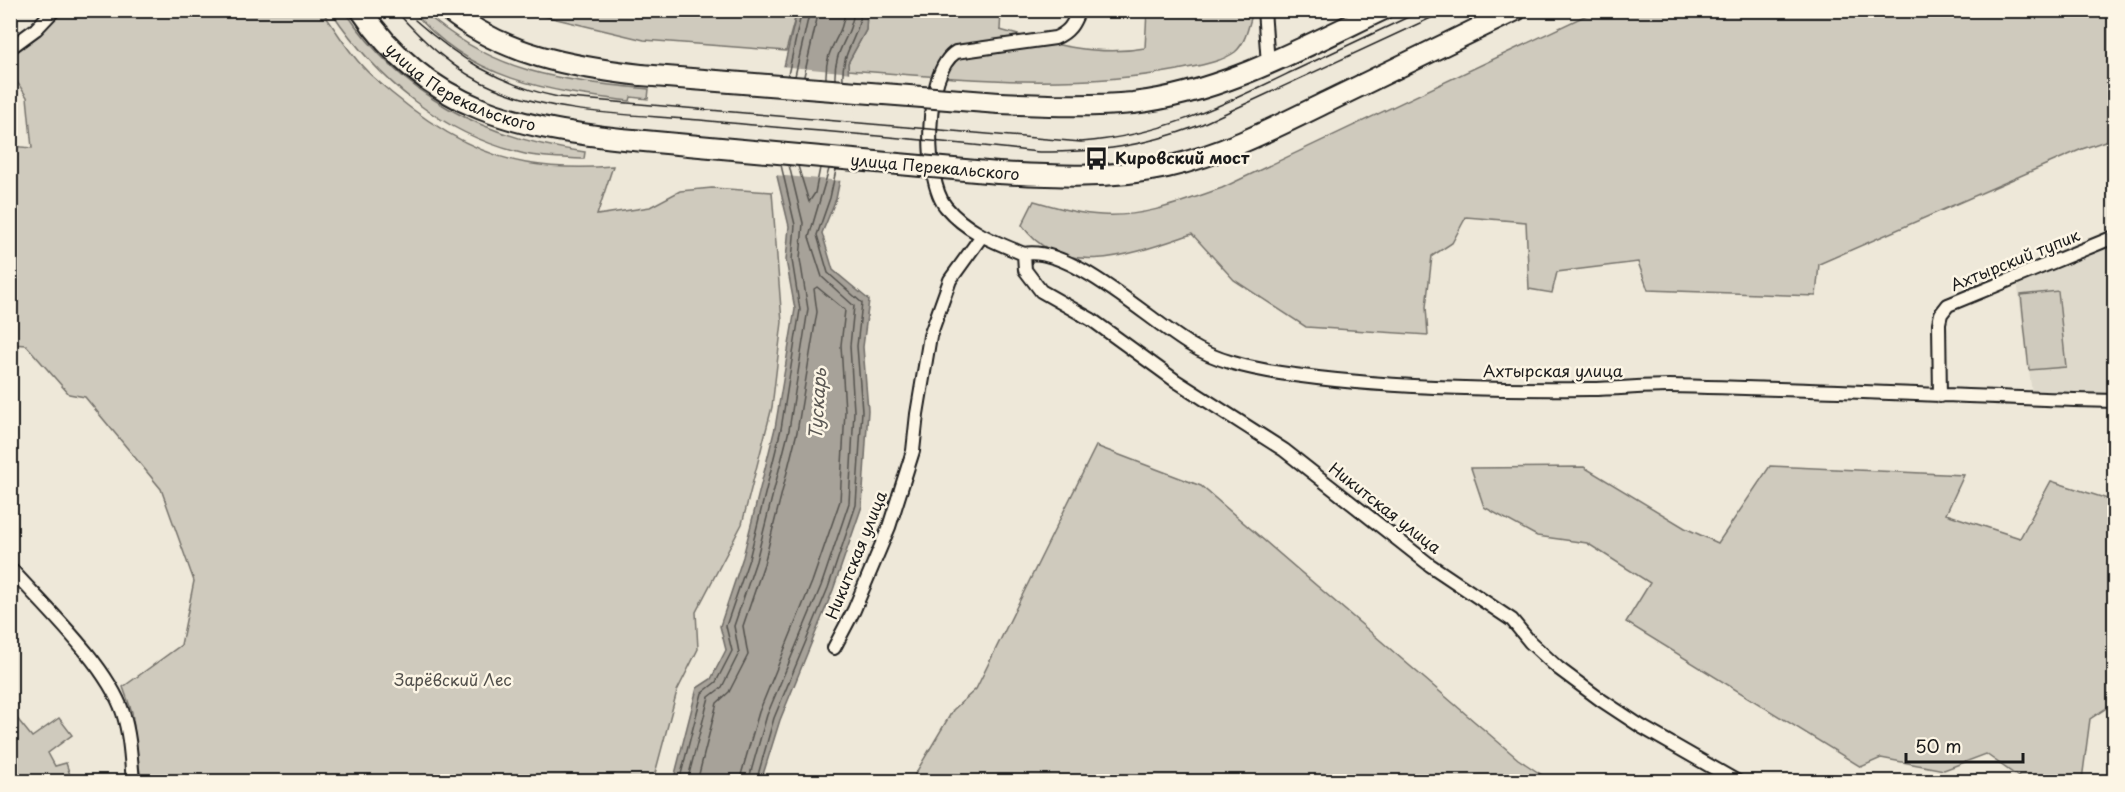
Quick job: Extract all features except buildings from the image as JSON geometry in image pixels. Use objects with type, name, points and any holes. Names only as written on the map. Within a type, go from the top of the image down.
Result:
[{"type":"main road","name":"улица Перекальского","points":[[361,10],[382,38],[413,68],[469,105],[532,127],[633,140],[998,173],[1063,176],[1126,174],[1167,167],[1202,157],[1258,136],[1516,10]]},
{"type":"main road","points":[[448,10],[489,38],[556,62],[641,75],[999,104],[1069,106],[1134,102],[1219,83],[1268,64],[1382,10]]},
{"type":"street","points":[[10,48],[36,29],[54,10]]},
{"type":"street","name":"Ахтырская улица","points":[[1079,10],[1074,25],[1055,38],[956,52],[947,57],[939,70],[931,115],[931,147],[938,194],[960,222],[981,237],[1024,254],[1043,253],[1085,271],[1190,345],[1211,355],[1238,364],[1315,378],[1427,386],[1590,389],[1665,386],[2115,402]]},
{"type":"street","points":[[1264,10],[1268,64]]},
{"type":"street","name":"Никитская улица","points":[[834,648],[854,610],[889,527],[914,451],[917,414],[930,336],[942,302],[950,280],[981,237]]},
{"type":"street","name":"Ахтырский тупик","points":[[1940,396],[1940,323],[1941,314],[1948,305],[2115,237]]},
{"type":"street","name":"Никитская улица","points":[[1024,254],[1025,270],[1041,291],[1092,320],[1176,381],[1284,450],[1430,565],[1512,620],[1530,642],[1558,668],[1601,700],[1642,728],[1738,782]]},
{"type":"street","points":[[10,568],[92,661],[112,689],[123,713],[133,782]]},
{"type":"shaded area","points":[[2114,242],[2114,396],[2032,393],[2017,281]]},
{"type":"green space","name":"Зарёвский Лес","points":[[65,11],[322,11],[352,53],[372,76],[424,118],[463,141],[484,151],[526,163],[570,167],[613,166],[597,215],[650,207],[680,191],[712,188],[772,192],[782,322],[772,407],[742,524],[696,612],[698,649],[677,691],[653,781],[141,781],[132,712],[123,687],[181,645],[194,581],[161,489],[85,397],[69,394],[26,345],[11,344],[10,238],[16,234],[11,232],[10,146],[32,148],[27,97],[11,73],[11,55]]},
{"type":"green space","points":[[331,11],[345,11],[368,41],[393,67],[420,90],[448,109],[513,136],[585,152],[584,159],[525,154],[495,145],[440,119],[391,82],[369,60]]},
{"type":"green space","points":[[413,11],[423,11],[449,32],[502,61],[557,77],[649,89],[648,99],[631,97],[630,101],[599,97],[540,86],[512,78],[459,53],[435,34]]},
{"type":"green space","points":[[523,11],[797,11],[786,51],[644,40]]},
{"type":"green space","points":[[867,11],[1001,11],[1000,30],[1054,44],[1108,51],[1145,48],[1147,11],[1253,11],[1247,33],[1239,48],[1229,56],[1215,61],[1178,70],[1137,76],[1096,80],[1013,81],[848,70],[848,63],[866,30]]},
{"type":"green space","points":[[1595,11],[2114,11],[2114,138],[2082,149],[1819,264],[1816,296],[1648,290],[1638,262],[1557,272],[1552,293],[1529,289],[1526,222],[1466,217],[1452,243],[1432,256],[1426,307],[1428,335],[1306,327],[1234,280],[1192,234],[1125,254],[1102,258],[1079,258],[1058,253],[1039,243],[1022,225],[1034,201],[1085,213],[1133,214],[1164,208],[1222,188]]},
{"type":"green space","points":[[2058,291],[2066,367],[2029,370],[2021,295]]},
{"type":"green space","points":[[1096,446],[1201,486],[1518,759],[1551,781],[911,781],[953,710],[976,689]]},
{"type":"green space","points":[[1770,466],[1964,475],[1946,514],[2020,538],[2051,481],[2114,501],[2114,703],[2090,719],[2082,780],[2024,781],[1986,754],[1944,770],[1881,758],[1861,767],[1626,622],[1650,583],[1587,543],[1537,536],[1484,507],[1471,468],[1584,467],[1685,528],[1718,543]]},
{"type":"green space","points":[[11,711],[32,737],[59,718],[72,735],[48,753],[55,766],[66,763],[72,781],[11,781]]},
{"type":"water","name":"Тускарь","points":[[797,11],[867,11],[866,30],[848,63],[851,125],[836,199],[822,233],[833,270],[869,300],[863,347],[868,410],[862,506],[833,590],[780,720],[761,781],[673,782],[697,688],[711,679],[726,650],[720,626],[743,557],[775,428],[795,309],[786,260],[789,226],[775,168],[775,105]]},
{"type":"pier","points":[[780,66],[852,73],[854,126],[843,181],[774,175],[772,105]]},
{"type":"tram line","points":[[395,10],[428,44],[466,73],[494,88],[544,104],[595,112],[1039,152],[1121,147],[1200,125],[1448,10]]},
{"type":"tram line","points":[[415,20],[447,46],[481,68],[517,85],[558,97],[1081,142],[1137,133],[1188,118],[1423,10]]},
{"type":"place","name":"Кировский мост","points":[[1097,158]]}]
